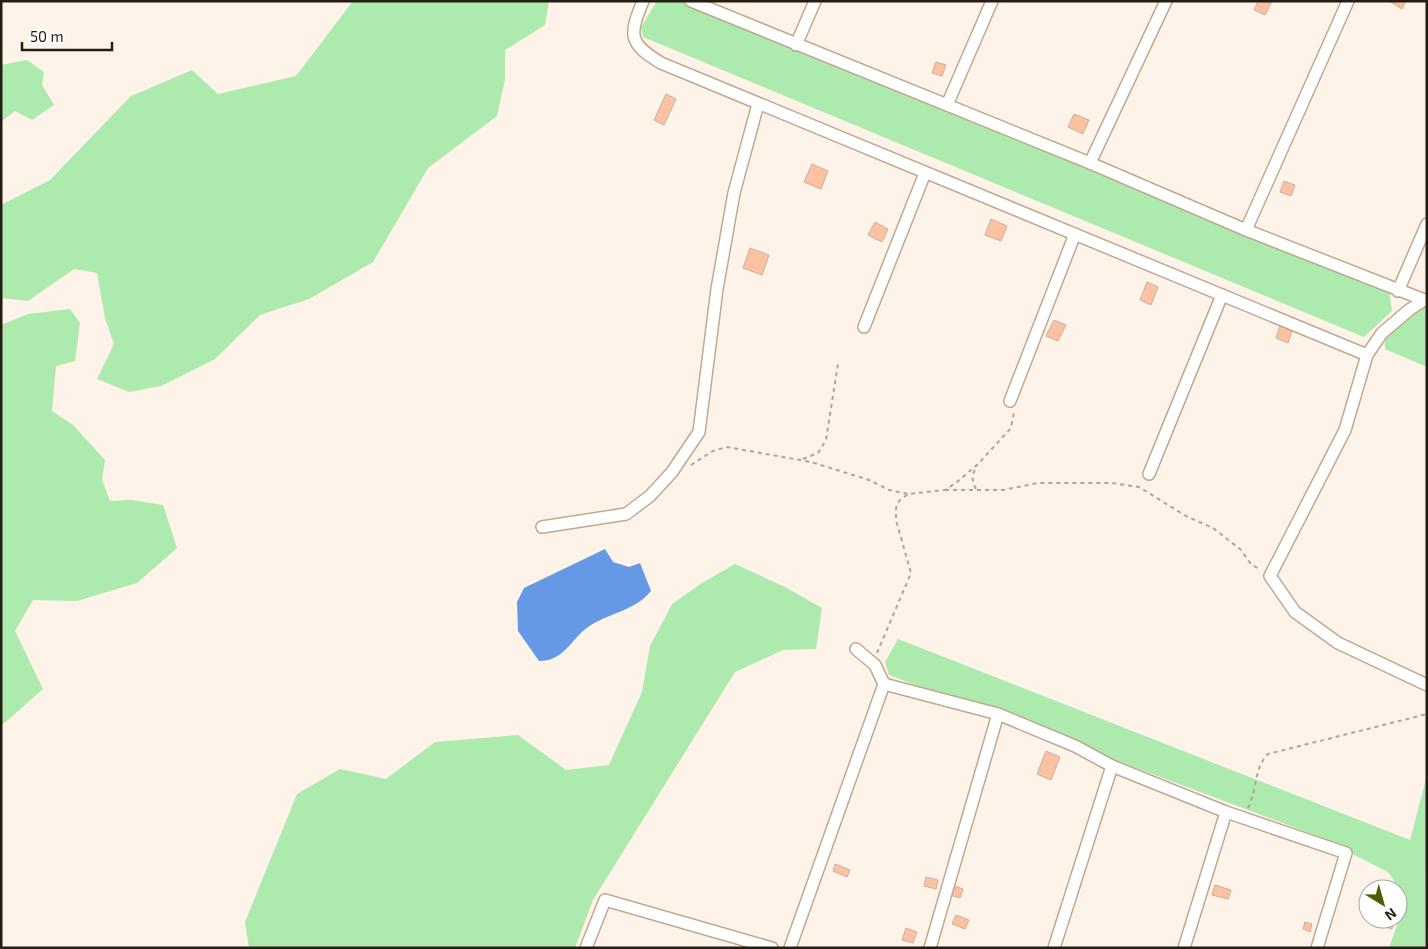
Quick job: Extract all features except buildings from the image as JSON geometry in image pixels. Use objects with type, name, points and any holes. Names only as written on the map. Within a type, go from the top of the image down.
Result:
[{"type":"street","points":[[643,1],[632,27],[635,42],[645,53],[661,63],[1367,355]]},
{"type":"street","points":[[691,1],[1090,163],[1246,230],[1426,301]]},
{"type":"street","points":[[796,45],[815,1]]},
{"type":"street","points":[[947,105],[992,1]]},
{"type":"street","points":[[1090,163],[1166,1]]},
{"type":"street","points":[[1246,230],[1348,1]]},
{"type":"street","points":[[542,527],[626,514],[650,496],[672,472],[699,432],[717,289],[732,203],[758,104]]},
{"type":"street","points":[[864,327],[925,173]]},
{"type":"street","points":[[1398,291],[1427,224]]},
{"type":"street","points":[[1010,401],[1075,234]]},
{"type":"street","points":[[1149,474],[1222,295]]},
{"type":"street","points":[[1426,301],[1409,310],[1382,334],[1367,355],[1345,430],[1270,576],[1295,612],[1338,644],[1427,686]]},
{"type":"street","points":[[790,948],[884,684],[875,665],[856,649]]},
{"type":"street","points":[[884,684],[998,714],[1075,746],[1112,766],[1226,812],[1346,853],[1317,948]]},
{"type":"street","points":[[930,948],[998,714]]},
{"type":"street","points":[[1054,948],[1112,766]]},
{"type":"street","points":[[1184,948],[1226,812]]},
{"type":"street","points":[[586,948],[605,900],[772,948]]},
{"type":"path","points":[[801,460],[818,454],[826,440],[838,364]]},
{"type":"path","points":[[945,490],[978,464],[1011,428],[1015,408],[1010,401]]},
{"type":"path","points":[[672,472],[698,462],[713,451],[727,447],[801,460],[869,480],[889,490],[908,494],[945,490],[1003,490],[1038,483],[1112,483],[1139,487],[1186,516],[1213,528],[1240,549],[1252,564],[1270,576]]},
{"type":"path","points":[[977,490],[973,483],[972,474],[978,464]]},
{"type":"path","points":[[875,665],[878,649],[911,573],[896,520],[896,508],[899,500],[908,494]]},
{"type":"path","points":[[1246,812],[1253,798],[1260,763],[1268,754],[1427,714]]},
{"type":"green space","points":[[353,1],[549,1],[545,25],[505,50],[505,80],[497,116],[428,168],[373,262],[309,299],[260,315],[215,359],[161,386],[129,392],[97,379],[114,344],[105,318],[97,273],[74,269],[28,301],[1,298],[1,205],[50,180],[131,96],[192,70],[218,94],[296,76]]},
{"type":"green space","points":[[657,1],[686,1],[1389,291],[1392,311],[1364,337],[643,37],[641,27]]},
{"type":"green space","points":[[27,60],[44,72],[42,85],[54,105],[32,120],[15,111],[1,122],[1,65]]},
{"type":"green space","points":[[1416,308],[1427,308],[1427,367],[1385,349],[1385,336]]},
{"type":"green space","points":[[70,309],[80,323],[75,361],[56,366],[52,411],[73,425],[105,460],[102,480],[110,501],[132,500],[163,505],[177,548],[137,583],[77,601],[33,600],[15,631],[43,689],[1,726],[1,325],[28,314]]},
{"type":"green space","points":[[735,564],[785,587],[822,608],[816,649],[783,650],[735,672],[593,900],[575,948],[249,948],[245,922],[297,794],[340,769],[386,779],[435,742],[518,735],[566,770],[609,765],[642,692],[650,646],[672,604],[702,583]]},
{"type":"green space","points":[[898,639],[1410,840],[1427,775],[1425,948],[1389,948],[1396,929],[1408,929],[1408,879],[1393,879],[1388,872],[1317,836],[889,675],[885,662]]},
{"type":"water","points":[[605,549],[613,562],[629,567],[640,563],[651,591],[630,607],[591,625],[556,657],[539,661],[518,631],[517,602],[524,588]]}]
